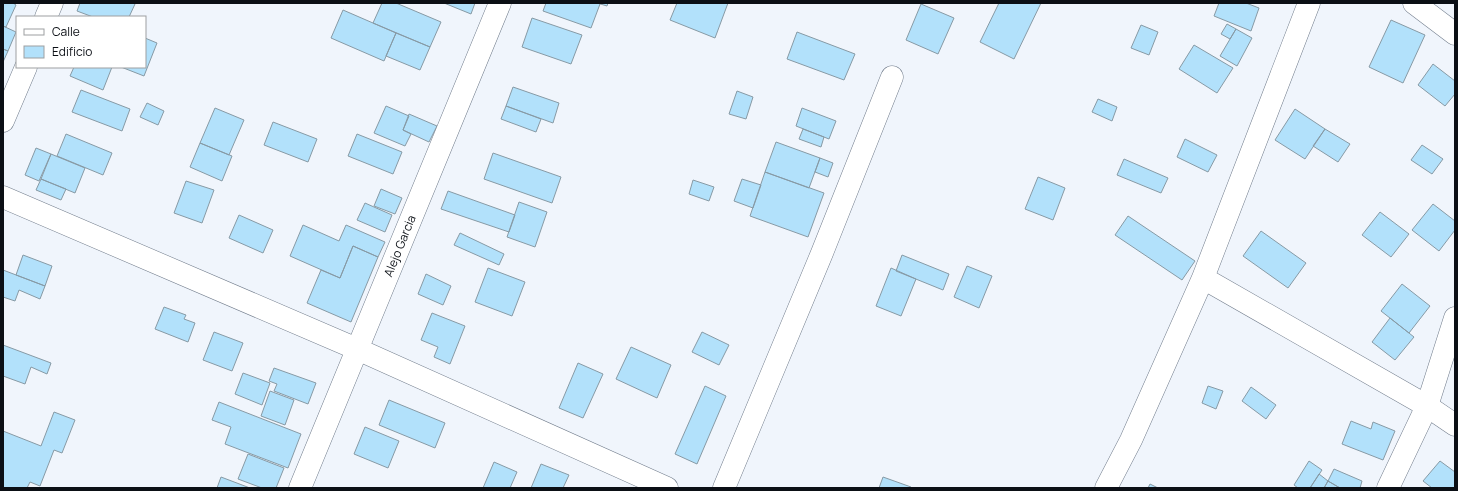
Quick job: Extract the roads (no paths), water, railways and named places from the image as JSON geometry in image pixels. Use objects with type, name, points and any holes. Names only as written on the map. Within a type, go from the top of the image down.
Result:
[{"type":"street","points":[[46,16],[52,3]]},
{"type":"street","name":"Alejo Garcia","points":[[300,488],[500,3]]},
{"type":"street","points":[[1106,488],[1131,440],[1203,278],[1310,3]]},
{"type":"street","points":[[1414,3],[1455,34]]},
{"type":"street","points":[[3,121],[26,68]]},
{"type":"street","points":[[724,488],[822,253],[892,78]]},
{"type":"street","points":[[3,197],[357,349],[667,488]]},
{"type":"street","points":[[1203,278],[1427,406],[1455,425]]},
{"type":"street","points":[[1388,488],[1427,406],[1455,318]]}]
